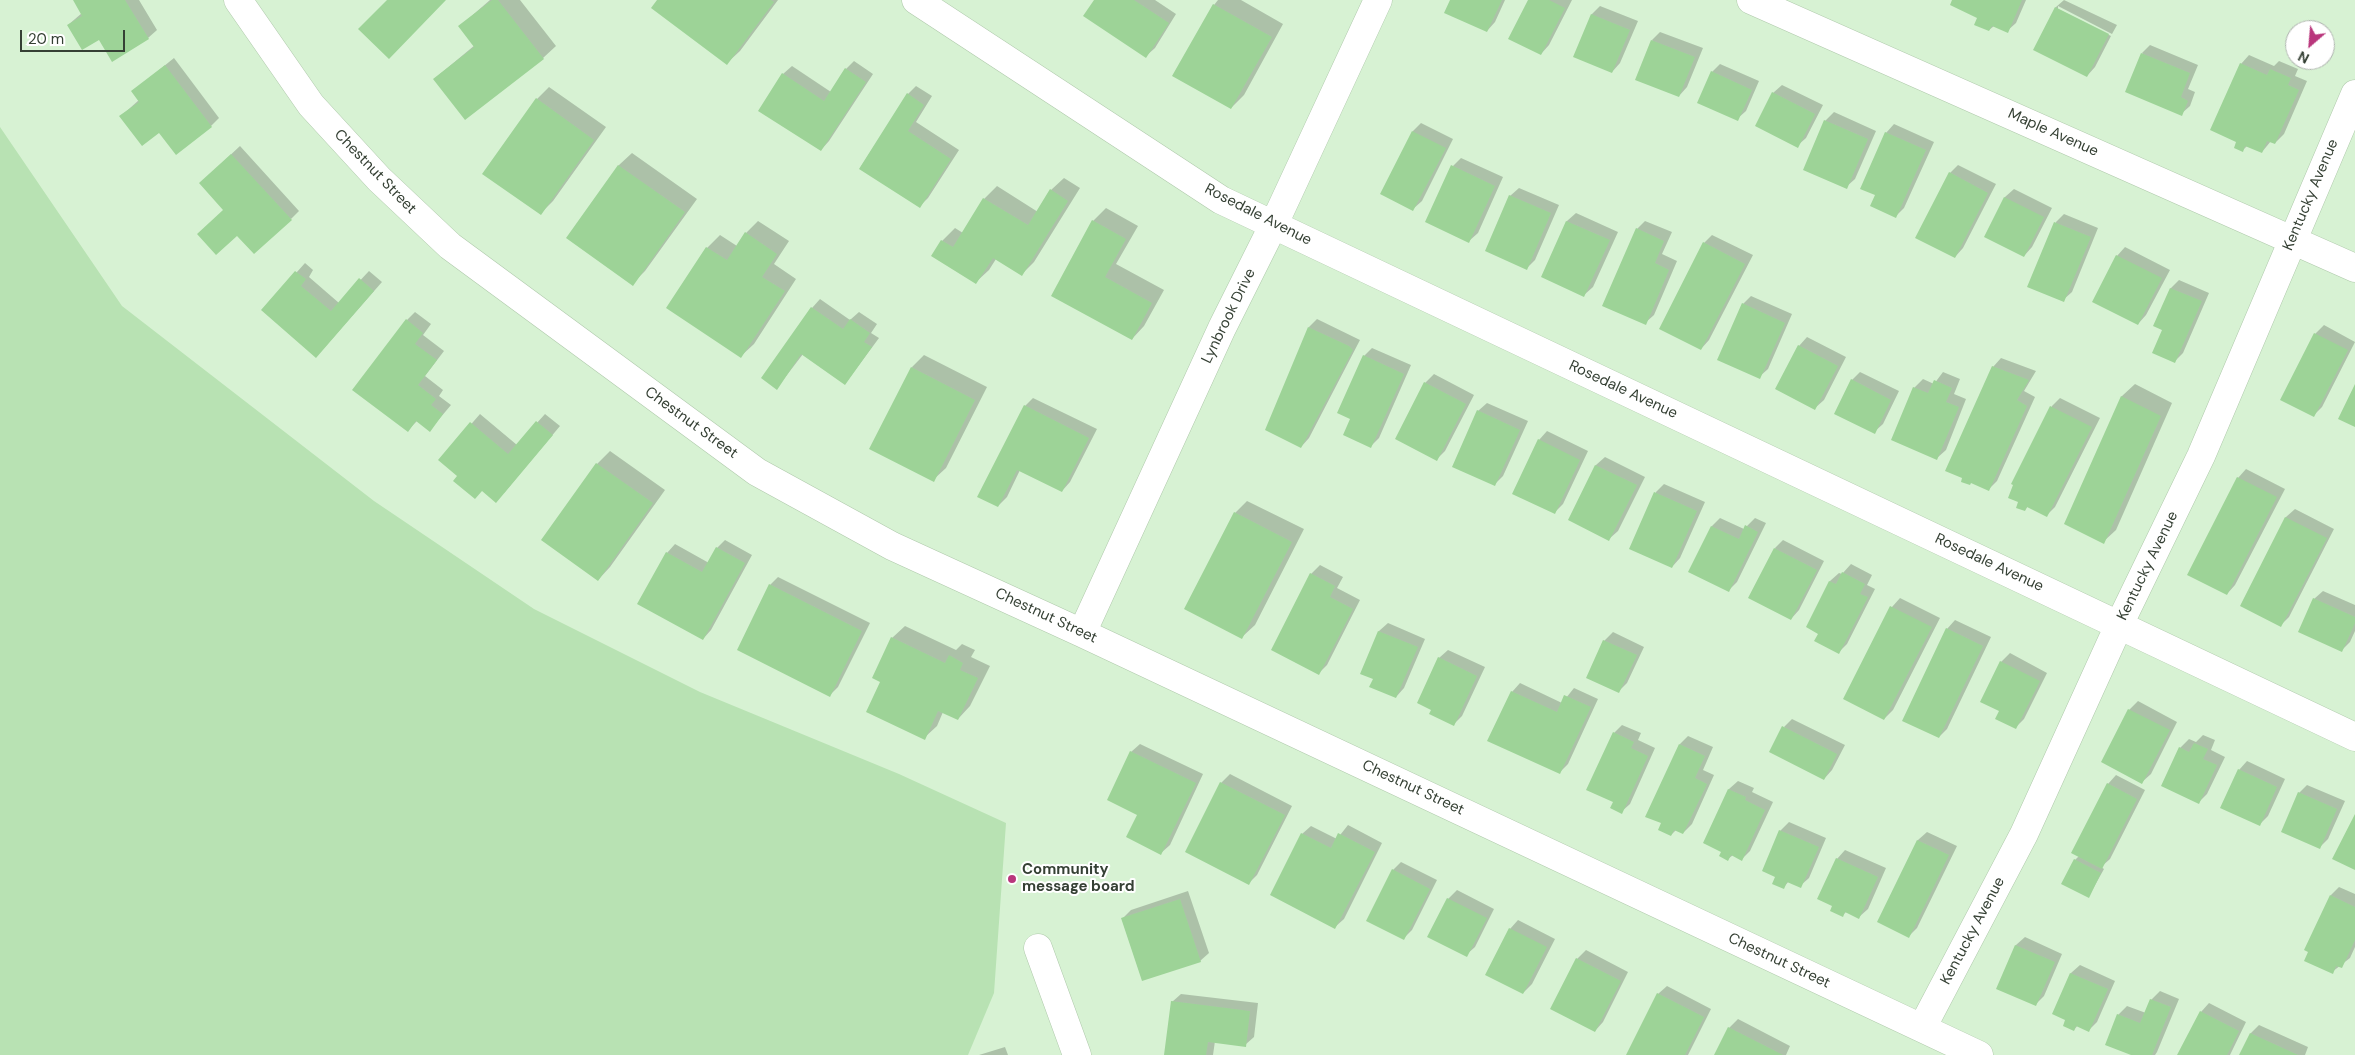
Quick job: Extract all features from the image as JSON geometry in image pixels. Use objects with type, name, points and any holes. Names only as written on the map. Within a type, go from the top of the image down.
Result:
[{"type":"street","name":"Chestnut Street","points":[[238,0],[311,105],[379,179],[450,246],[757,472],[892,546],[1082,633],[1979,1055]]},
{"type":"street","name":"Rosedale Avenue","points":[[916,0],[1221,200],[2355,737]]},
{"type":"street","name":"Lynbrook Drive","points":[[1082,633],[1222,328],[1274,224],[1378,0]]},
{"type":"street","name":"Maple Avenue","points":[[1751,0],[2355,268]]},
{"type":"street","name":"Kentucky Avenue","points":[[1922,1028],[2024,834],[2119,625],[2201,456],[2355,94]]},
{"type":"street","points":[[1038,948],[1077,1055]]},
{"type":"green space","points":[[0,127],[122,306],[374,501],[534,609],[700,692],[899,774],[1006,823],[994,993],[968,1055],[0,1055]]},
{"type":"building","points":[[73,0],[125,0],[149,39],[112,62],[99,40],[82,50],[67,25],[82,16]]},
{"type":"building","points":[[387,0],[446,0],[389,59],[358,29]]},
{"type":"building","points":[[492,0],[498,0],[544,59],[465,120],[433,79],[474,47],[458,26]]},
{"type":"building","points":[[657,0],[771,0],[774,2],[727,65],[651,8]]},
{"type":"building","points":[[1094,0],[1134,0],[1169,23],[1146,58],[1083,16]]},
{"type":"building","points":[[1450,0],[1502,0],[1487,32],[1444,13]]},
{"type":"building","points":[[1528,0],[1549,0],[1565,8],[1541,55],[1508,39]]},
{"type":"building","points":[[1952,0],[2022,0],[2008,33],[1992,26],[1989,31],[1974,25],[1977,18],[1950,5]]},
{"type":"building","points":[[1213,4],[1272,37],[1231,109],[1172,76]]},
{"type":"building","points":[[2055,7],[2109,34],[2087,77],[2033,50]]},
{"type":"building","points":[[1591,14],[1630,30],[1612,73],[1573,57]]},
{"type":"building","points":[[1651,40],[1695,57],[1679,97],[1635,80]]},
{"type":"building","points":[[2141,53],[2190,73],[2181,97],[2188,101],[2182,116],[2125,92]]},
{"type":"building","points":[[2240,63],[2267,75],[2270,69],[2291,78],[2288,85],[2299,90],[2275,144],[2267,141],[2262,153],[2245,146],[2243,152],[2234,148],[2236,142],[2210,130]]},
{"type":"building","points":[[165,65],[212,127],[176,155],[159,133],[142,146],[119,116],[139,102],[131,91]]},
{"type":"building","points":[[845,68],[866,82],[821,151],[758,111],[782,73],[824,101]]},
{"type":"building","points":[[1711,71],[1752,90],[1738,121],[1697,103]]},
{"type":"building","points":[[1772,92],[1815,114],[1798,148],[1755,126]]},
{"type":"building","points":[[907,93],[924,105],[908,131],[951,159],[920,208],[859,169]]},
{"type":"building","points":[[536,98],[594,140],[541,215],[482,174]]},
{"type":"building","points":[[1824,120],[1868,139],[1847,189],[1803,170]]},
{"type":"building","points":[[1412,131],[1446,148],[1413,211],[1380,194]]},
{"type":"building","points":[[1885,132],[1926,150],[1896,218],[1870,206],[1875,195],[1860,189]]},
{"type":"building","points":[[231,154],[292,220],[254,254],[237,236],[216,255],[197,234],[223,210],[199,183]]},
{"type":"building","points":[[618,165],[685,212],[633,286],[566,238]]},
{"type":"building","points":[[1451,165],[1495,186],[1469,243],[1425,222]]},
{"type":"building","points":[[1949,172],[1988,193],[1955,258],[1915,238]]},
{"type":"building","points":[[1050,189],[1068,201],[1022,276],[993,258],[976,284],[931,256],[941,240],[953,247],[983,198],[1028,225]]},
{"type":"building","points":[[1509,195],[1551,213],[1527,270],[1485,251]]},
{"type":"building","points":[[2004,197],[2044,217],[2024,257],[1984,237]]},
{"type":"building","points":[[1092,220],[1126,239],[1105,277],[1152,303],[1132,340],[1051,296]]},
{"type":"building","points":[[1566,221],[1610,240],[1584,297],[1541,277]]},
{"type":"building","points":[[2054,222],[2091,237],[2064,302],[2027,287]]},
{"type":"building","points":[[1636,228],[1664,241],[1655,263],[1669,270],[1646,325],[1602,306]]},
{"type":"building","points":[[745,232],[777,254],[762,277],[785,291],[741,358],[666,308],[706,247],[727,260]]},
{"type":"building","points":[[1703,242],[1745,264],[1701,350],[1659,329]]},
{"type":"building","points":[[2116,255],[2162,278],[2138,325],[2092,302]]},
{"type":"building","points":[[295,271],[306,279],[301,286],[331,311],[359,278],[374,291],[316,358],[261,310]]},
{"type":"building","points":[[2170,288],[2202,301],[2175,363],[2152,353],[2162,330],[2153,326]]},
{"type":"building","points":[[1742,303],[1785,323],[1760,379],[1717,360]]},
{"type":"building","points":[[811,307],[843,329],[850,319],[870,333],[864,342],[872,347],[845,385],[801,354],[777,390],[761,378]]},
{"type":"building","points":[[406,319],[423,333],[415,344],[437,360],[418,385],[436,399],[431,405],[443,414],[430,432],[416,421],[408,432],[352,390]]},
{"type":"building","points":[[1308,327],[1349,346],[1353,350],[1301,448],[1265,430]]},
{"type":"building","points":[[2314,333],[2348,350],[2314,417],[2280,400]]},
{"type":"building","points":[[1798,345],[1838,366],[1815,410],[1775,389]]},
{"type":"building","points":[[1363,355],[1404,374],[1371,448],[1343,435],[1350,419],[1337,413]]},
{"type":"building","points":[[1992,366],[2029,380],[2017,400],[2027,406],[1989,491],[1971,483],[1970,485],[1961,482],[1962,478],[1945,471]]},
{"type":"building","points":[[911,367],[975,400],[934,482],[869,449]]},
{"type":"building","points":[[1851,379],[1891,400],[1875,434],[1834,414]]},
{"type":"building","points":[[1934,380],[1952,388],[1946,402],[1959,407],[1937,460],[1891,440],[1913,387],[1928,393]]},
{"type":"building","points":[[1424,382],[1466,404],[1437,461],[1395,439]]},
{"type":"building","points":[[2355,384],[2355,427],[2338,419]]},
{"type":"building","points":[[2121,396],[2161,416],[2104,544],[2064,524]]},
{"type":"building","points":[[1024,405],[1089,438],[1062,492],[1017,470],[998,507],[977,497]]},
{"type":"building","points":[[2050,406],[2092,427],[2047,517],[2027,507],[2025,511],[2016,508],[2018,502],[2008,498],[2013,485],[2011,484]]},
{"type":"building","points":[[1477,410],[1520,430],[1495,486],[1452,467]]},
{"type":"building","points":[[536,421],[553,435],[496,503],[482,491],[475,499],[453,481],[457,476],[438,460],[470,422],[508,454]]},
{"type":"building","points":[[1538,439],[1580,460],[1555,514],[1512,494]]},
{"type":"building","points":[[596,463],[653,503],[598,581],[541,540]]},
{"type":"building","points":[[1595,465],[1637,485],[1609,541],[1568,520]]},
{"type":"building","points":[[2237,477],[2277,497],[2227,595],[2187,575]]},
{"type":"building","points":[[1654,492],[1697,511],[1672,568],[1629,549]]},
{"type":"building","points":[[1234,512],[1292,542],[1242,639],[1184,609]]},
{"type":"building","points":[[2285,517],[2327,538],[2281,627],[2240,606]]},
{"type":"building","points":[[1745,525],[1758,532],[1729,592],[1688,572],[1711,526],[1739,539]]},
{"type":"building","points":[[716,547],[745,563],[703,640],[637,604],[666,552],[702,572]]},
{"type":"building","points":[[1774,548],[1817,570],[1791,620],[1748,598]]},
{"type":"building","points":[[1842,572],[1865,584],[1860,594],[1868,597],[1839,654],[1814,641],[1818,634],[1806,627],[1829,581],[1836,584]]},
{"type":"building","points":[[1310,573],[1335,586],[1330,597],[1353,609],[1319,675],[1271,650]]},
{"type":"building","points":[[769,584],[862,631],[830,697],[737,650]]},
{"type":"building","points":[[2313,598],[2355,617],[2355,623],[2342,652],[2298,632]]},
{"type":"building","points":[[1890,606],[1932,627],[1884,720],[1843,699]]},
{"type":"building","points":[[1946,628],[1983,646],[1939,738],[1902,721]]},
{"type":"building","points":[[1378,631],[1418,647],[1396,698],[1369,687],[1373,679],[1360,674]]},
{"type":"building","points":[[891,637],[945,663],[949,655],[963,663],[960,670],[978,678],[958,720],[938,711],[925,740],[866,712],[880,682],[872,678]]},
{"type":"building","points":[[1603,640],[1637,655],[1619,693],[1586,678]]},
{"type":"building","points":[[1438,657],[1477,676],[1454,726],[1429,714],[1431,710],[1417,703]]},
{"type":"building","points":[[2000,661],[2040,681],[2016,729],[1995,719],[1999,711],[1980,702]]},
{"type":"building","points":[[1511,691],[1557,712],[1564,695],[1591,707],[1560,774],[1487,741]]},
{"type":"building","points":[[2128,709],[2170,730],[2142,784],[2101,762]]},
{"type":"building","points":[[1782,726],[1837,754],[1824,780],[1769,752]]},
{"type":"building","points":[[1613,732],[1634,742],[1631,748],[1648,756],[1622,814],[1610,808],[1613,802],[1586,790]]},
{"type":"building","points":[[2194,743],[2208,749],[2203,759],[2217,765],[2199,804],[2161,786],[2179,747],[2189,752]]},
{"type":"building","points":[[1679,744],[1705,756],[1695,778],[1707,784],[1683,834],[1674,830],[1671,836],[1658,830],[1661,823],[1645,817]]},
{"type":"building","points":[[1130,751],[1196,783],[1161,855],[1126,837],[1137,815],[1107,800]]},
{"type":"building","points":[[2238,769],[2277,787],[2260,826],[2220,808]]},
{"type":"building","points":[[1220,782],[1285,815],[1249,885],[1185,852]]},
{"type":"building","points":[[2107,783],[2137,799],[2102,869],[2071,853]]},
{"type":"building","points":[[1728,789],[1746,797],[1745,800],[1765,810],[1742,861],[1731,855],[1728,861],[1719,856],[1721,852],[1703,843]]},
{"type":"building","points":[[2298,792],[2337,809],[2320,849],[2281,832]]},
{"type":"building","points":[[2355,814],[2355,870],[2332,859]]},
{"type":"building","points":[[1779,830],[1819,847],[1801,888],[1787,882],[1784,889],[1772,884],[1775,877],[1762,871]]},
{"type":"building","points":[[1301,833],[1331,848],[1338,833],[1375,852],[1335,929],[1270,895]]},
{"type":"building","points":[[1917,840],[1949,855],[1909,938],[1877,922]]},
{"type":"building","points":[[1836,858],[1878,877],[1859,919],[1845,912],[1843,917],[1830,911],[1832,906],[1817,899]]},
{"type":"building","points":[[2074,859],[2101,873],[2089,898],[2061,884]]},
{"type":"building","points":[[1392,869],[1430,889],[1404,940],[1366,921]]},
{"type":"building","points":[[2330,895],[2355,907],[2355,940],[2342,968],[2336,966],[2333,974],[2304,961],[2308,952],[2304,950]]},
{"type":"building","points":[[1447,898],[1487,918],[1467,957],[1427,937]]},
{"type":"building","points":[[1180,899],[1201,962],[1142,981],[1121,918]]},
{"type":"building","points":[[1509,928],[1547,947],[1523,994],[1485,975]]},
{"type":"building","points":[[2015,945],[2055,962],[2036,1006],[1996,989]]},
{"type":"building","points":[[1576,958],[1621,981],[1595,1032],[1550,1009]]},
{"type":"building","points":[[2070,973],[2108,989],[2089,1032],[2076,1026],[2074,1031],[2063,1026],[2065,1020],[2052,1014]]},
{"type":"building","points":[[1657,993],[1704,1017],[1685,1055],[1626,1055]]},
{"type":"building","points":[[2150,999],[2171,1007],[2152,1055],[2131,1055],[2105,1045],[2117,1014],[2140,1023]]},
{"type":"building","points":[[1171,1001],[1250,1011],[1246,1047],[1208,1042],[1206,1055],[1164,1055]]},
{"type":"building","points":[[2200,1011],[2239,1031],[2227,1055],[2177,1055]]},
{"type":"building","points":[[1728,1027],[1783,1055],[1714,1055]]},
{"type":"building","points":[[2250,1033],[2298,1055],[2239,1055]]},
{"type":"place","name":"Community message board","points":[[1012,879]]}]
